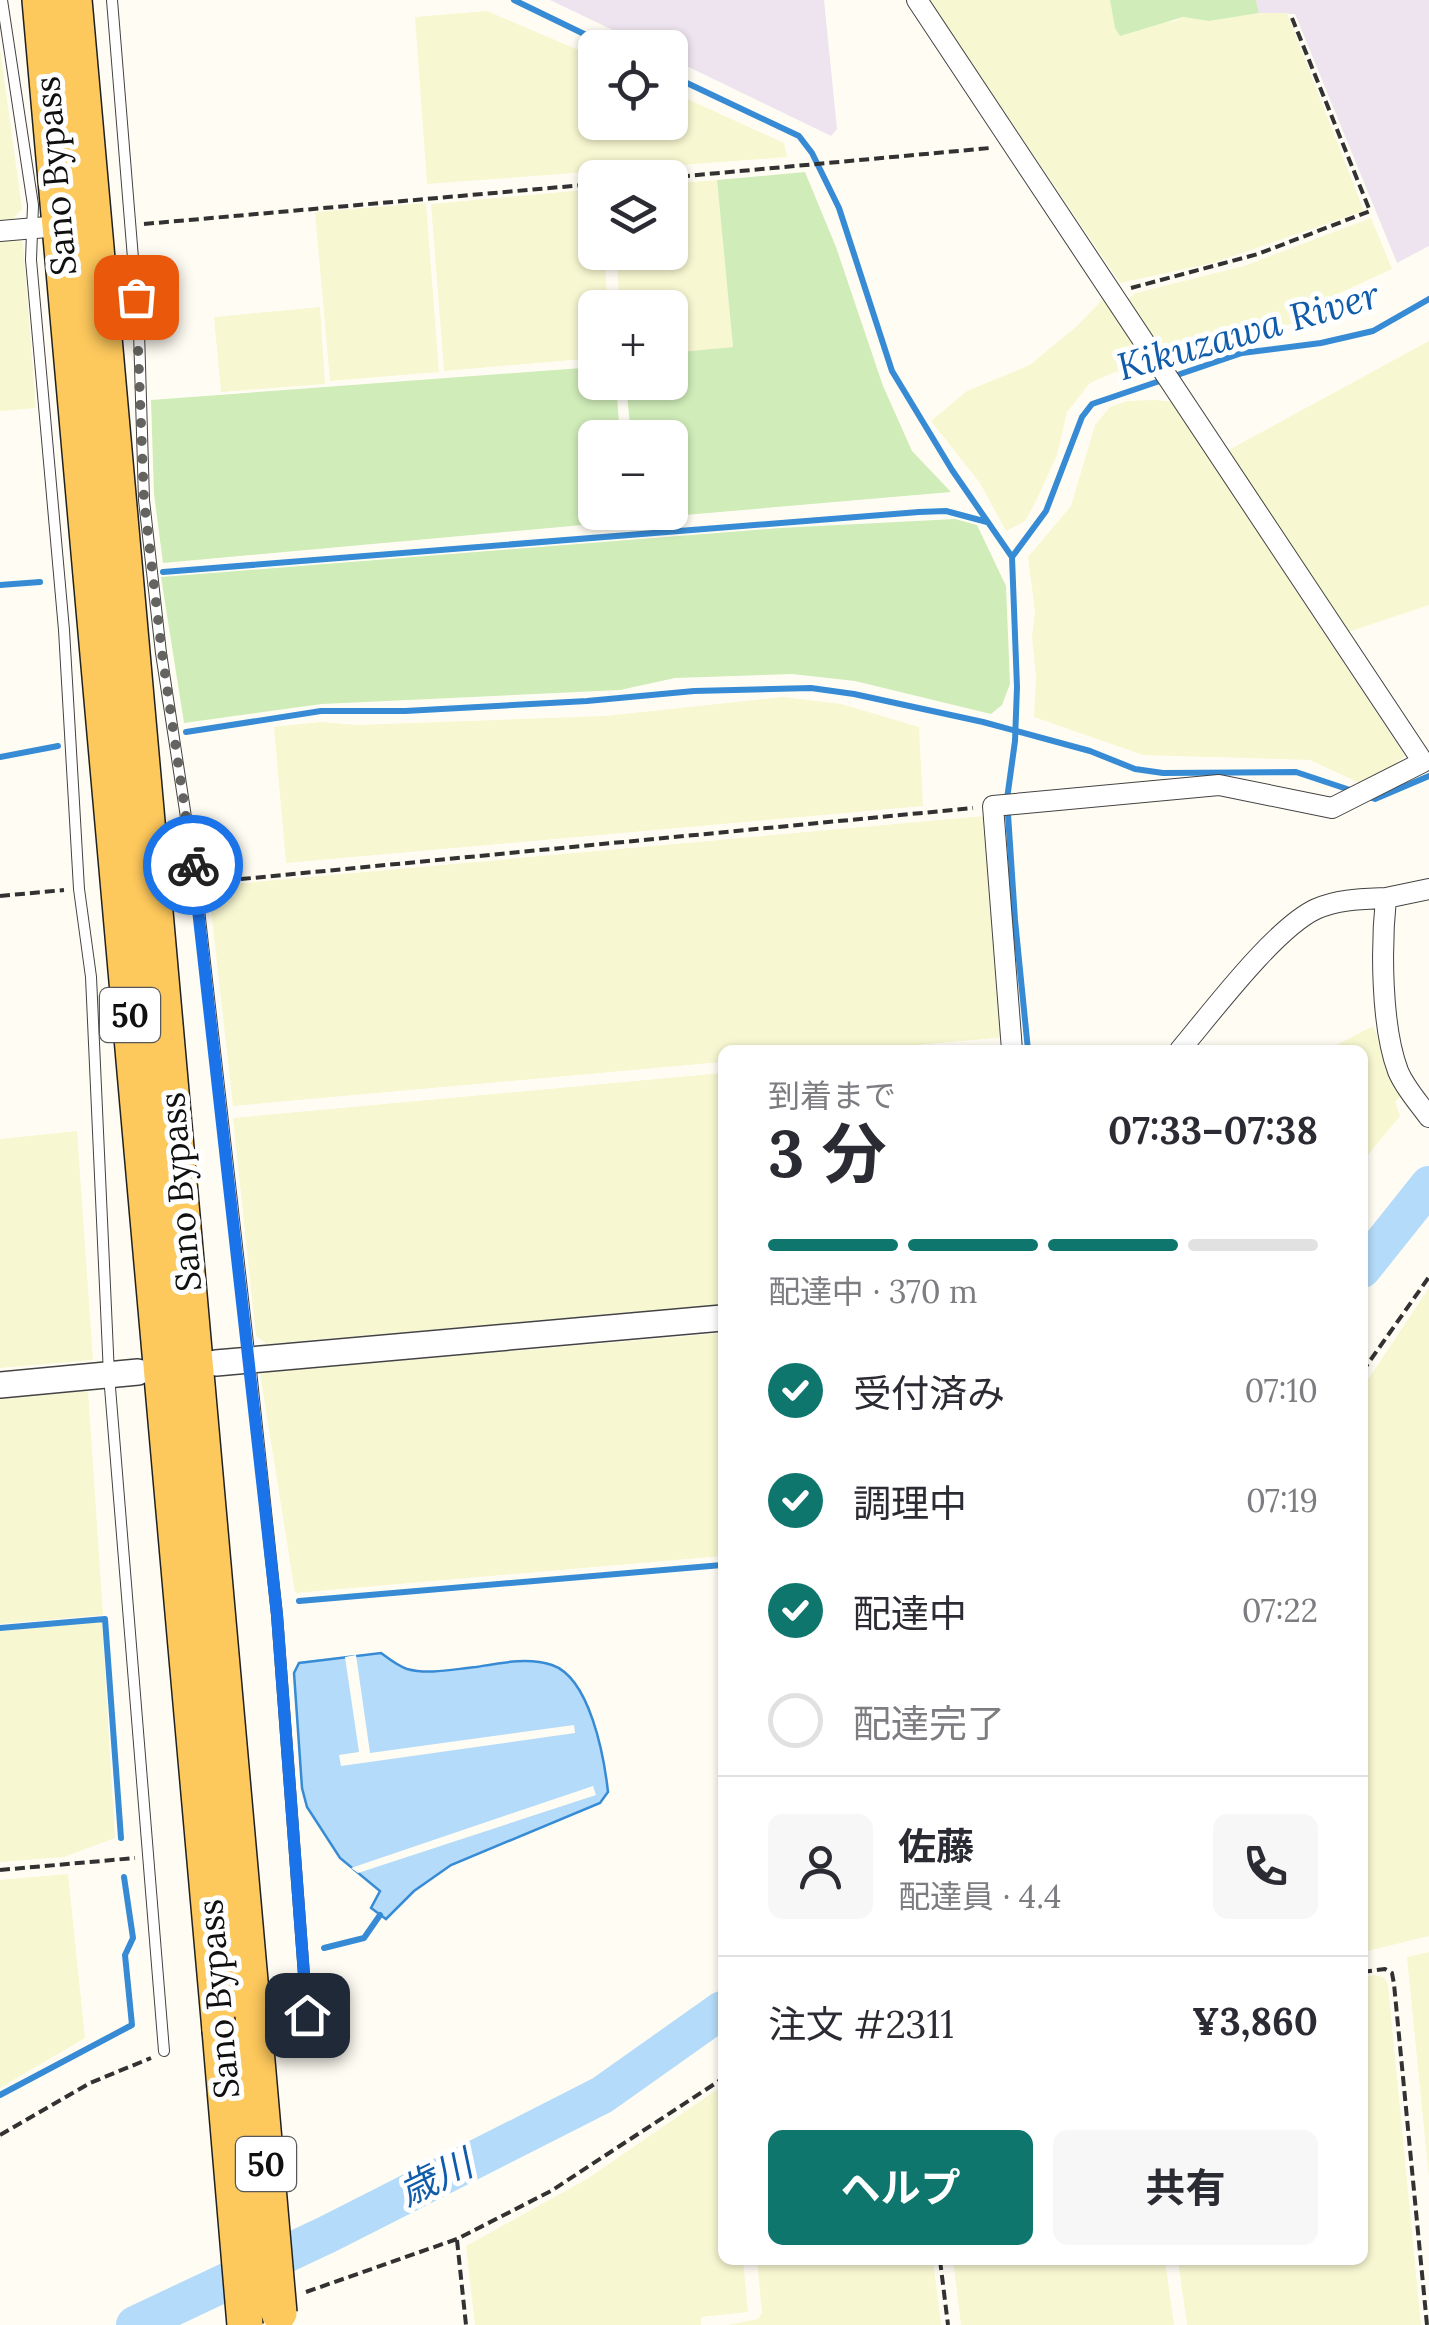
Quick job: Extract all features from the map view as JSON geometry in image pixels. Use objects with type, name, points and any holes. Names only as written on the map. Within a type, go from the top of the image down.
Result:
[{"type":"highway","points":[[25,0],[48,92]]},
{"type":"highway","name":"Sano Bypass","points":[[40,0],[48,92],[46,227],[245,2325]]},
{"type":"highway","name":"Sano Bypass","points":[[74,0],[84,112],[114,334],[253,2015],[289,2310]]},
{"type":"highway","points":[[84,112],[90,0]]},
{"type":"street","points":[[918,0],[1427,762],[1332,808],[1219,785],[993,806],[1012,1045]]},
{"type":"street","points":[[0,231],[46,227]]},
{"type":"street","points":[[1184,1045],[1292,922],[1320,907],[1429,889]]},
{"type":"street","points":[[1386,898],[1381,944],[1392,1044],[1398,1069],[1424,1110]]},
{"type":"street","points":[[216,1363],[718,1318]]},
{"type":"street","points":[[0,1385],[138,1372]]},
{"type":"lane","points":[[2,0],[33,205],[46,227],[31,260],[64,630],[79,889],[91,977],[109,1376],[164,2051]]},
{"type":"lane","points":[[112,0],[139,332],[144,500],[196,883],[250,1361],[277,1615],[307,2015]]},
{"type":"lane","points":[[114,334],[139,332]]},
{"type":"path","points":[[1115,296],[1134,287],[1258,254],[1370,211],[1292,18]]},
{"type":"path","points":[[688,176],[1014,145]]},
{"type":"path","points":[[130,226],[578,186]]},
{"type":"path","points":[[196,883],[993,806]]},
{"type":"path","points":[[0,896],[79,889]]},
{"type":"path","points":[[1368,1363],[1429,1277]]},
{"type":"path","points":[[0,1870],[148,1857]]},
{"type":"path","points":[[1368,1971],[1385,1969],[1392,1973],[1394,1984],[1427,2325]]},
{"type":"path","points":[[0,2136],[90,2082],[134,2067],[164,2051]]},
{"type":"path","points":[[289,2310],[456,2239],[551,2191],[718,2082]]},
{"type":"path","points":[[456,2239],[466,2325]]},
{"type":"path","points":[[941,2265],[948,2325]]},
{"type":"shaded area","points":[[550,0],[824,0],[837,129],[831,136],[688,67],[688,30],[613,30]]},
{"type":"shaded area","points":[[1256,0],[1429,0],[1429,246],[1397,263],[1295,14],[1259,13]]},
{"type":"green space","points":[[929,0],[1110,0],[1115,28],[1183,17],[1209,21],[1287,13],[1364,211],[1213,263],[1120,283]]},
{"type":"green space","points":[[1110,0],[1256,0],[1259,13],[1209,21],[1183,17],[1120,36]]},
{"type":"green space","points":[[487,11],[578,50],[578,140],[688,140],[688,99],[784,143],[787,157],[688,164],[688,160],[578,160],[578,173],[427,184],[415,17]]},
{"type":"green space","points":[[0,49],[22,209],[13,219],[0,220]]},
{"type":"green space","points":[[805,172],[836,247],[883,386],[912,451],[951,492],[688,515],[688,420],[629,420],[628,400],[688,400],[688,351],[733,347],[717,180]]},
{"type":"green space","points":[[717,180],[733,347],[688,351],[688,290],[619,290],[617,270],[688,270],[688,182]]},
{"type":"green space","points":[[578,191],[578,270],[605,270],[607,290],[578,290],[578,359],[444,371],[431,204]]},
{"type":"green space","points":[[426,203],[439,372],[330,381],[315,212]]},
{"type":"green space","points":[[1371,218],[1392,269],[1329,298],[1296,323],[1223,338],[1178,356],[1174,352],[1166,355],[1126,300],[1136,293],[1244,266]]},
{"type":"green space","points":[[17,237],[23,243],[36,408],[0,411],[0,239]]},
{"type":"green space","points":[[1104,298],[1151,370],[1115,372],[1090,383],[1067,412],[1057,455],[1025,521],[1006,531],[980,483],[931,421],[967,391],[1030,365]]},
{"type":"green space","points":[[320,307],[325,384],[221,392],[214,317]]},
{"type":"green space","points":[[1429,341],[1429,605],[1345,633],[1225,452]]},
{"type":"green space","points":[[578,368],[578,400],[617,400],[619,420],[578,420],[578,525],[163,563],[154,494],[151,400]]},
{"type":"green space","points":[[1127,401],[1175,402],[1405,756],[1366,786],[1310,760],[1143,755],[1034,717],[1035,612],[1028,557],[1071,506],[1095,425],[1110,407]]},
{"type":"green space","points":[[955,519],[977,525],[1006,586],[1010,684],[1002,705],[991,714],[855,681],[792,674],[675,678],[620,690],[322,704],[184,723],[161,577],[780,528]]},
{"type":"green space","points":[[783,697],[841,704],[919,727],[923,806],[286,863],[274,727],[320,722],[357,725],[605,716]]},
{"type":"green space","points":[[984,816],[1007,1037],[917,1045],[718,1045],[718,1062],[233,1106],[211,886]]},
{"type":"green space","points":[[1373,1026],[1403,1093],[1395,1102],[1400,1116],[1368,1155],[1368,1045],[1337,1045]]},
{"type":"green space","points":[[718,1073],[718,1304],[267,1344],[256,1336],[233,1118]]},
{"type":"green space","points":[[77,1131],[93,1360],[0,1368],[0,1139]]},
{"type":"green space","points":[[1429,1288],[1429,1936],[1368,1951],[1368,1380]]},
{"type":"green space","points":[[718,1333],[718,1556],[295,1593],[260,1373]]},
{"type":"green space","points":[[88,1391],[103,1615],[0,1624],[0,1399]]},
{"type":"green space","points":[[102,1622],[115,1838],[64,1857],[0,1862],[0,1631]]},
{"type":"green space","points":[[68,1874],[85,2038],[0,2088],[0,1880]]},
{"type":"green space","points":[[1429,1952],[1429,2179],[1407,1957]]},
{"type":"green space","points":[[1368,1976],[1384,1977],[1388,1985],[1421,2325],[1187,2325],[1179,2265],[1368,2265]]},
{"type":"green space","points":[[718,2089],[718,2265],[743,2265],[748,2312],[701,2317],[701,2325],[475,2325],[466,2246],[587,2179]]},
{"type":"green space","points":[[757,2265],[934,2265],[941,2325],[727,2325],[758,2319],[762,2313]]},
{"type":"green space","points":[[954,2265],[1166,2265],[1174,2325],[961,2325]]},
{"type":"water","points":[[381,1653],[415,1671],[524,1661],[552,1665],[576,1685],[585,1701],[603,1759],[608,1792],[600,1803],[451,1865],[414,1891],[386,1919],[371,1908],[380,1891],[340,1858],[307,1807],[302,1788],[294,1673],[299,1663]]},
{"type":"pier","points":[[356,1655],[370,1753],[574,1725],[575,1733],[341,1766],[339,1755],[359,1752],[345,1657]]},
{"type":"pier","points":[[593,1786],[596,1795],[358,1873],[351,1868]]},
{"type":"waterway","name":"Kikuzawa River","points":[[514,0],[578,31]]},
{"type":"waterway","name":"Kikuzawa River","points":[[688,84],[799,136],[812,153],[839,208],[892,371],[952,470],[1012,557],[1046,511],[1082,417],[1092,404],[1242,353],[1321,343],[1373,331],[1429,299]]},
{"type":"waterway","points":[[163,572],[919,512],[946,511],[987,522]]},
{"type":"waterway","points":[[1012,557],[1017,687],[1007,799],[1028,1045]]},
{"type":"waterway","points":[[0,585],[40,582]]},
{"type":"waterway","points":[[186,732],[321,711],[405,711],[694,691],[811,688],[983,722],[1090,751],[1135,769],[1163,773],[1296,772],[1353,791]]},
{"type":"waterway","points":[[0,757],[58,746]]},
{"type":"waterway","points":[[1369,797],[1375,799],[1429,776]]},
{"type":"waterway","name":"歳川","points":[[1368,1261],[1429,1185]]},
{"type":"waterway","points":[[299,1601],[718,1565]]},
{"type":"waterway","points":[[0,1628],[105,1619],[121,1838]]},
{"type":"waterway","points":[[0,2095],[132,2025],[125,1955],[133,1938],[124,1877]]},
{"type":"waterway","points":[[324,1948],[364,1938],[380,1915]]},
{"type":"waterway","name":"歳川","points":[[135,2325],[328,2234],[602,2095],[718,2013]]},
{"type":"way so far","points":[[136,297],[144,500],[193,865]]},
{"type":"route","points":[[193,865],[277,1615],[307,2015]]}]
